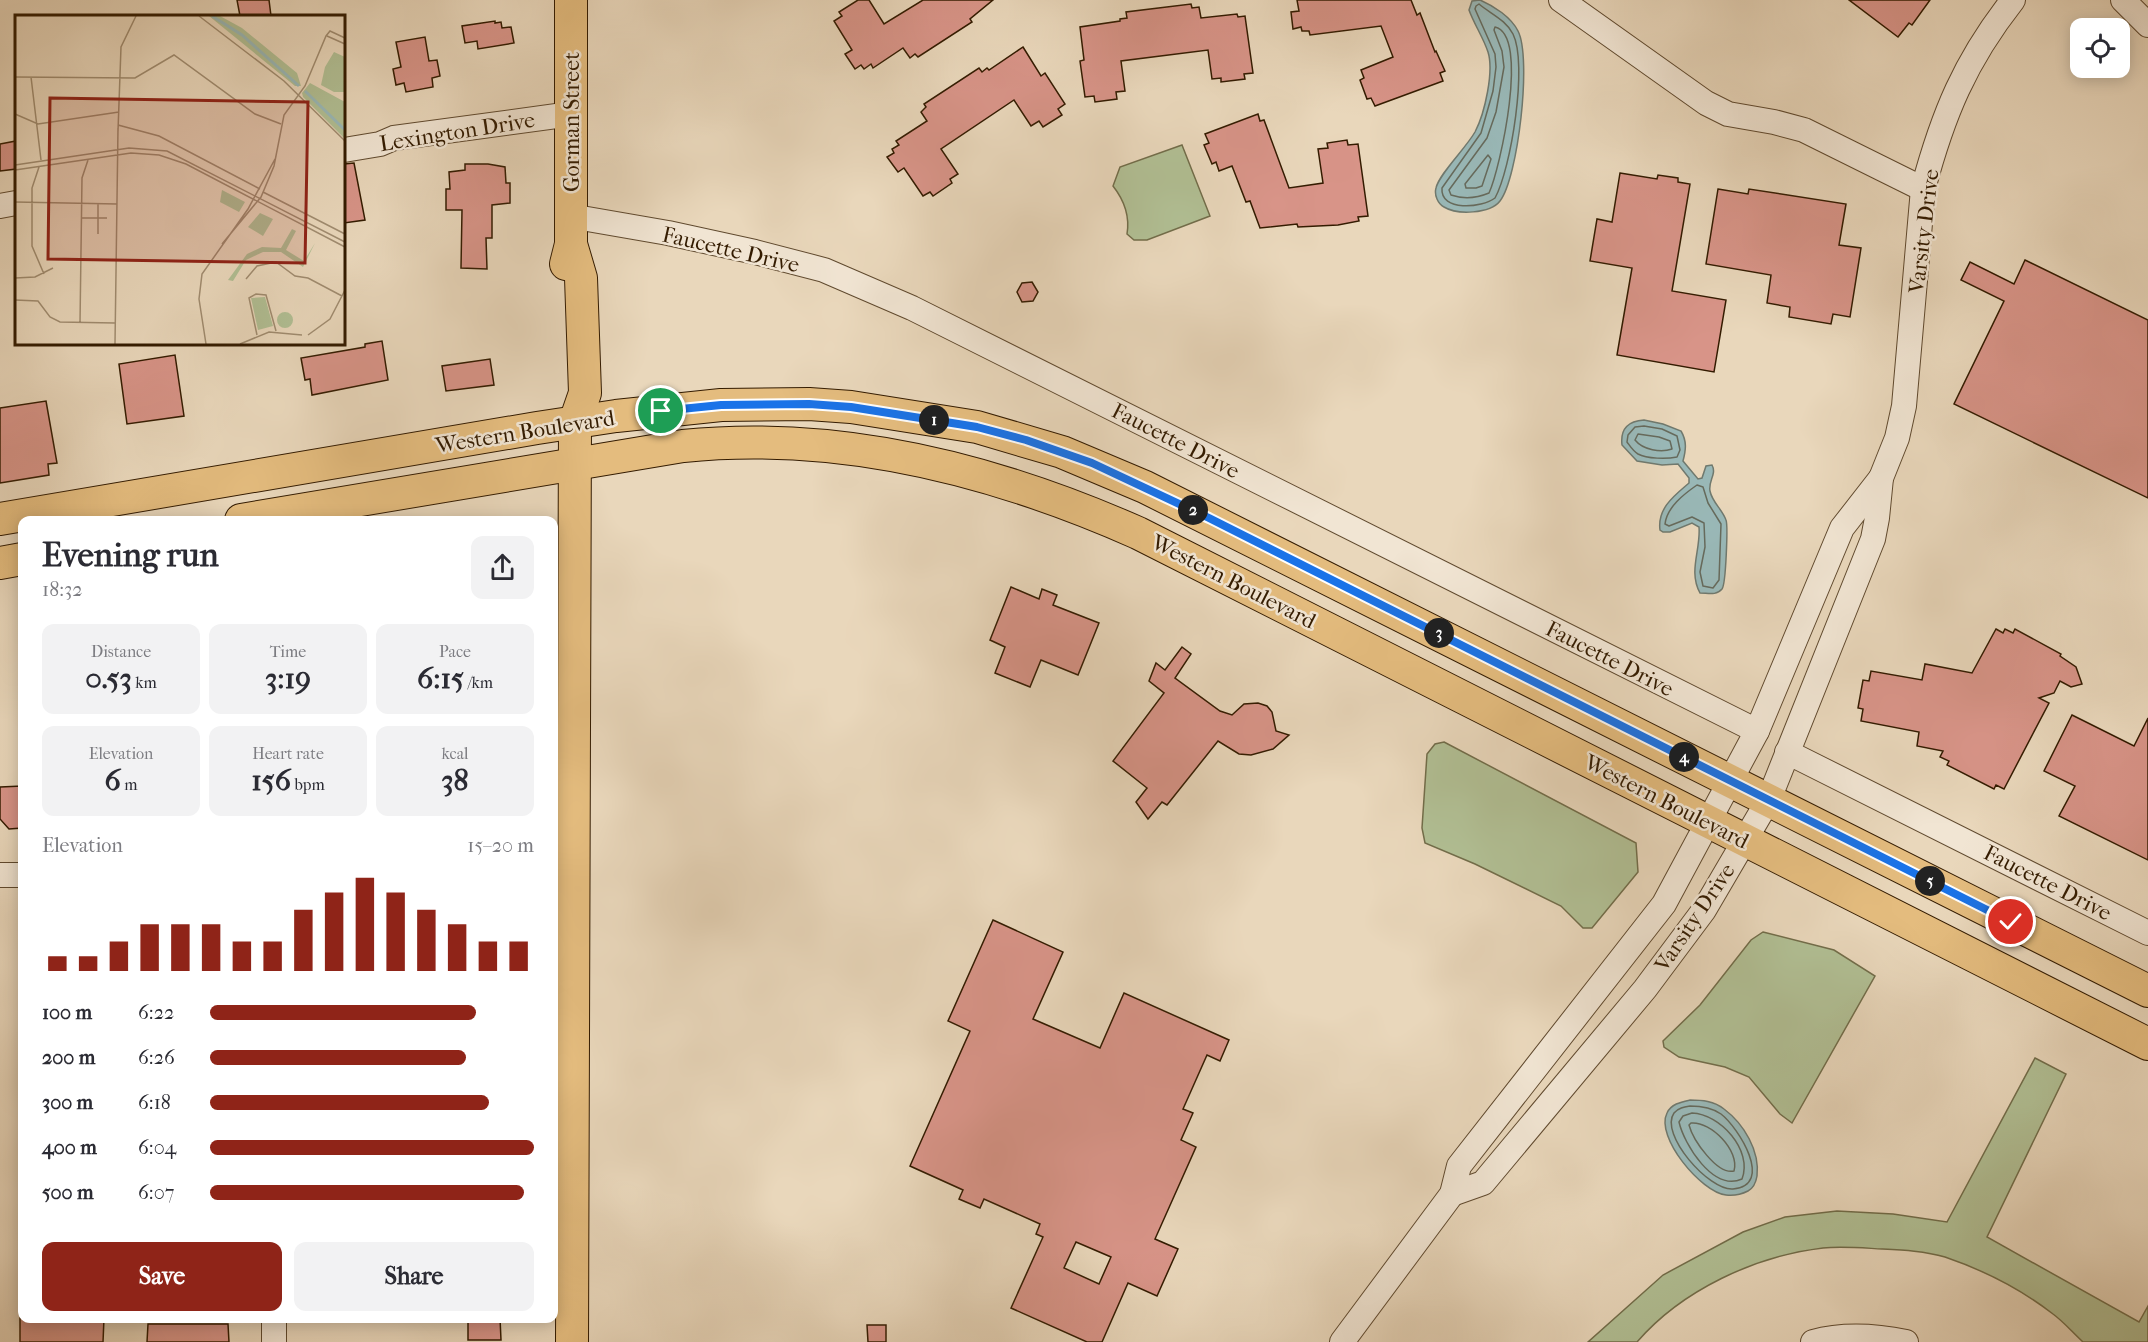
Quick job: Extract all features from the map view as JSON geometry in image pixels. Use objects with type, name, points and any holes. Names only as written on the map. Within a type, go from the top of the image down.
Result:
[{"type":"main road","name":"Gorman Street","points":[[571,0],[571,230],[581,278],[585,393],[575,422],[563,876],[572,1342]]},
{"type":"main road","name":"Western Boulevard","points":[[0,519],[575,422],[721,405],[809,404],[851,407],[977,427],[1026,440],[1092,463],[1166,497],[2148,992]]},
{"type":"main road","name":"Western Boulevard","points":[[288,516],[323,513],[574,464],[694,445],[786,442],[835,446],[981,475],[1089,511],[1138,533],[2148,1044]]},
{"type":"main road","points":[[0,563],[18,560]]},
{"type":"street","points":[[1561,0],[1706,103],[1728,114],[1804,130],[1923,189]]},
{"type":"street","name":"Varsity Drive","points":[[1342,1342],[1452,1194],[1459,1166],[1664,904],[1757,731],[1842,528],[1881,478],[1897,438],[1904,406],[1923,189],[1929,166],[1958,83],[1988,32],[2013,0]]},
{"type":"street","points":[[2123,0],[2148,25]]},
{"type":"street","name":"Lexington Drive","points":[[345,150],[380,144],[394,138],[571,114]]},
{"type":"street","points":[[0,206],[15,203]]},
{"type":"street","name":"Faucette Drive","points":[[571,230],[690,238],[824,270],[912,308],[1757,731]]},
{"type":"street","name":"Varsity Drive","points":[[1452,1194],[1483,1183],[1645,989],[1704,910],[1769,799],[1873,539],[1881,478]]},
{"type":"street","name":"Faucette Drive","points":[[1787,752],[2148,933]]},
{"type":"street","points":[[0,875],[18,875]]},
{"type":"street","points":[[273,1323],[274,1342]]},
{"type":"street","points":[[1813,1342],[1846,1337],[1881,1338],[1906,1342]]},
{"type":"green space","points":[[1182,145],[1210,216],[1147,240],[1134,240],[1127,234],[1128,221],[1125,208],[1113,186],[1120,167]]},
{"type":"green space","points":[[1444,742],[1636,843],[1638,872],[1592,928],[1583,928],[1561,906],[1475,864],[1425,843],[1422,828],[1427,754],[1435,744]]},
{"type":"green space","points":[[1763,932],[1834,950],[1875,976],[1792,1123],[1780,1114],[1749,1077],[1725,1067],[1679,1057],[1664,1047],[1663,1041],[1700,1005],[1751,940]]},
{"type":"green space","points":[[2035,1058],[2066,1074],[1987,1237],[2139,1322],[2148,1306],[2148,1342],[2083,1342],[2041,1305],[1988,1274],[1945,1257],[1906,1250],[1838,1247],[1797,1252],[1721,1278],[1675,1306],[1637,1342],[1588,1342],[1663,1275],[1743,1232],[1785,1217],[1837,1211],[1893,1214],[1947,1222]]},
{"type":"water","points":[[1480,0],[1502,12],[1518,31],[1524,66],[1523,91],[1517,144],[1507,188],[1500,201],[1489,209],[1465,212],[1450,210],[1442,206],[1437,199],[1436,191],[1438,182],[1475,132],[1485,103],[1490,60],[1469,10],[1472,1]]},
{"type":"water","points":[[1644,420],[1681,431],[1685,446],[1683,461],[1698,479],[1702,478],[1706,466],[1712,465],[1714,471],[1710,491],[1727,524],[1725,577],[1722,589],[1717,593],[1700,593],[1697,585],[1695,569],[1699,527],[1692,523],[1670,532],[1660,530],[1661,515],[1664,509],[1673,497],[1689,483],[1689,478],[1678,464],[1662,465],[1637,461],[1622,445],[1624,430],[1634,422]]},
{"type":"water","points":[[1690,1100],[1720,1106],[1744,1130],[1753,1148],[1757,1167],[1756,1180],[1750,1190],[1732,1195],[1716,1192],[1693,1174],[1674,1149],[1665,1123],[1667,1113],[1674,1105]]},
{"type":"building","points":[[237,0],[269,0],[271,15],[240,15]]},
{"type":"building","points":[[858,0],[869,0],[884,24],[923,0],[993,0],[970,19],[972,22],[918,57],[915,54],[910,58],[903,48],[873,68],[871,64],[864,69],[861,65],[855,69],[845,54],[852,50],[834,21],[842,16],[839,12]]},
{"type":"building","points":[[1297,0],[1411,0],[1417,15],[1420,13],[1445,71],[1440,73],[1443,81],[1375,106],[1371,98],[1367,99],[1360,80],[1364,78],[1361,70],[1393,57],[1381,26],[1310,35],[1309,31],[1302,31],[1301,27],[1293,29],[1291,12],[1299,11]]},
{"type":"building","points":[[1849,0],[1930,0],[1912,25],[1909,23],[1898,37]]},
{"type":"building","points":[[1191,4],[1192,8],[1199,7],[1201,18],[1237,14],[1238,17],[1245,16],[1253,73],[1244,74],[1245,79],[1221,82],[1221,78],[1212,79],[1208,50],[1121,61],[1125,91],[1116,92],[1117,99],[1095,102],[1094,96],[1085,97],[1080,61],[1084,60],[1080,27],[1120,21],[1120,19],[1127,18],[1126,12]]},
{"type":"building","points":[[495,21],[495,23],[501,22],[502,28],[511,27],[514,43],[478,49],[477,41],[465,43],[462,26]]},
{"type":"building","points":[[425,37],[429,61],[437,60],[440,76],[432,78],[433,87],[406,92],[404,83],[396,85],[393,69],[401,67],[396,42]]},
{"type":"building","points":[[1023,47],[1041,76],[1045,73],[1065,104],[1058,109],[1062,115],[1043,127],[1039,121],[1031,126],[1014,100],[941,149],[958,174],[950,179],[952,183],[933,196],[930,192],[923,196],[904,168],[898,172],[887,157],[894,153],[892,149],[899,145],[896,141],[927,121],[921,112],[926,107],[924,104],[979,68],[982,72],[987,68],[989,70]]},
{"type":"building","points":[[1258,114],[1260,121],[1264,120],[1289,188],[1323,183],[1318,149],[1328,148],[1327,143],[1347,140],[1348,145],[1358,144],[1368,216],[1358,217],[1359,221],[1338,225],[1298,227],[1297,224],[1260,228],[1250,201],[1246,202],[1232,166],[1219,171],[1216,162],[1212,164],[1204,145],[1209,143],[1205,134]]},
{"type":"building","points":[[15,141],[15,169],[0,171],[0,144]]},
{"type":"building","points":[[354,163],[365,220],[345,223],[345,164]]},
{"type":"building","points":[[465,164],[505,167],[506,183],[510,183],[510,203],[492,205],[492,238],[486,238],[487,269],[461,268],[462,210],[446,210],[446,189],[450,189],[449,172],[465,170]]},
{"type":"building","points":[[1620,173],[1657,179],[1658,175],[1678,178],[1678,182],[1690,184],[1672,291],[1726,300],[1714,372],[1617,355],[1632,268],[1590,261],[1597,219],[1612,222]]},
{"type":"building","points":[[1718,189],[1748,194],[1749,189],[1846,204],[1839,245],[1861,248],[1850,317],[1833,314],[1831,324],[1789,317],[1790,307],[1767,303],[1771,275],[1706,264]]},
{"type":"building","points":[[2025,260],[2148,320],[2148,498],[1954,404],[2004,301],[1961,280],[1970,262],[2014,284]]},
{"type":"building","points":[[1032,282],[1038,292],[1033,301],[1022,302],[1017,292],[1022,283]]},
{"type":"building","points":[[382,341],[388,380],[312,395],[310,379],[305,380],[301,358],[365,347],[365,344]]},
{"type":"building","points":[[175,355],[184,416],[127,424],[119,364]]},
{"type":"building","points":[[490,359],[494,385],[446,391],[442,366]]},
{"type":"building","points":[[46,401],[57,463],[48,464],[49,475],[0,483],[0,408]]},
{"type":"building","points":[[1011,587],[1039,599],[1042,589],[1057,595],[1053,605],[1099,623],[1078,675],[1041,660],[1030,687],[995,673],[1005,647],[990,640]]},
{"type":"building","points":[[1996,629],[2003,633],[2005,629],[2013,633],[2015,629],[2061,654],[2060,656],[2076,667],[2082,684],[2071,687],[2060,681],[2054,693],[2039,698],[2049,703],[2004,789],[1996,785],[1994,789],[1947,765],[1949,761],[1940,757],[1943,751],[1917,746],[1919,732],[1861,721],[1863,709],[1858,708],[1863,680],[1869,681],[1871,671],[1922,680],[1925,664],[1972,673]]},
{"type":"building","points":[[1182,647],[1191,654],[1175,678],[1220,711],[1232,715],[1244,704],[1258,703],[1267,706],[1272,712],[1276,731],[1289,735],[1273,749],[1251,755],[1239,754],[1218,741],[1167,805],[1162,802],[1148,819],[1136,802],[1147,788],[1113,761],[1164,693],[1149,681],[1156,663],[1165,670]]},
{"type":"building","points":[[2072,715],[2134,746],[2148,718],[2148,860],[2059,816],[2075,786],[2044,771]]},
{"type":"building","points":[[18,786],[18,828],[9,829],[0,819],[0,787]]},
{"type":"building","points":[[993,920],[1063,952],[1033,1019],[1100,1048],[1124,993],[1229,1040],[1220,1061],[1207,1055],[1183,1109],[1193,1113],[1181,1140],[1196,1147],[1155,1239],[1178,1249],[1157,1296],[1128,1283],[1102,1342],[1087,1342],[1011,1308],[1043,1237],[1036,1234],[1040,1224],[984,1199],[980,1208],[959,1199],[963,1190],[910,1166],[970,1031],[948,1021]],"holes":[[[1076,1242],[1111,1257],[1099,1284],[1064,1268]]]},
{"type":"building","points":[[20,1323],[104,1323],[103,1342],[20,1342]]},
{"type":"building","points":[[468,1323],[500,1323],[501,1340],[468,1340]]},
{"type":"building","points":[[148,1324],[228,1324],[229,1342],[147,1342]]},
{"type":"building","points":[[867,1325],[886,1325],[886,1342],[868,1342]]},
{"type":"route","points":[[661,411],[721,405],[765,404],[851,407],[977,427],[1026,440],[1092,463],[1209,518],[2011,922]]}]
